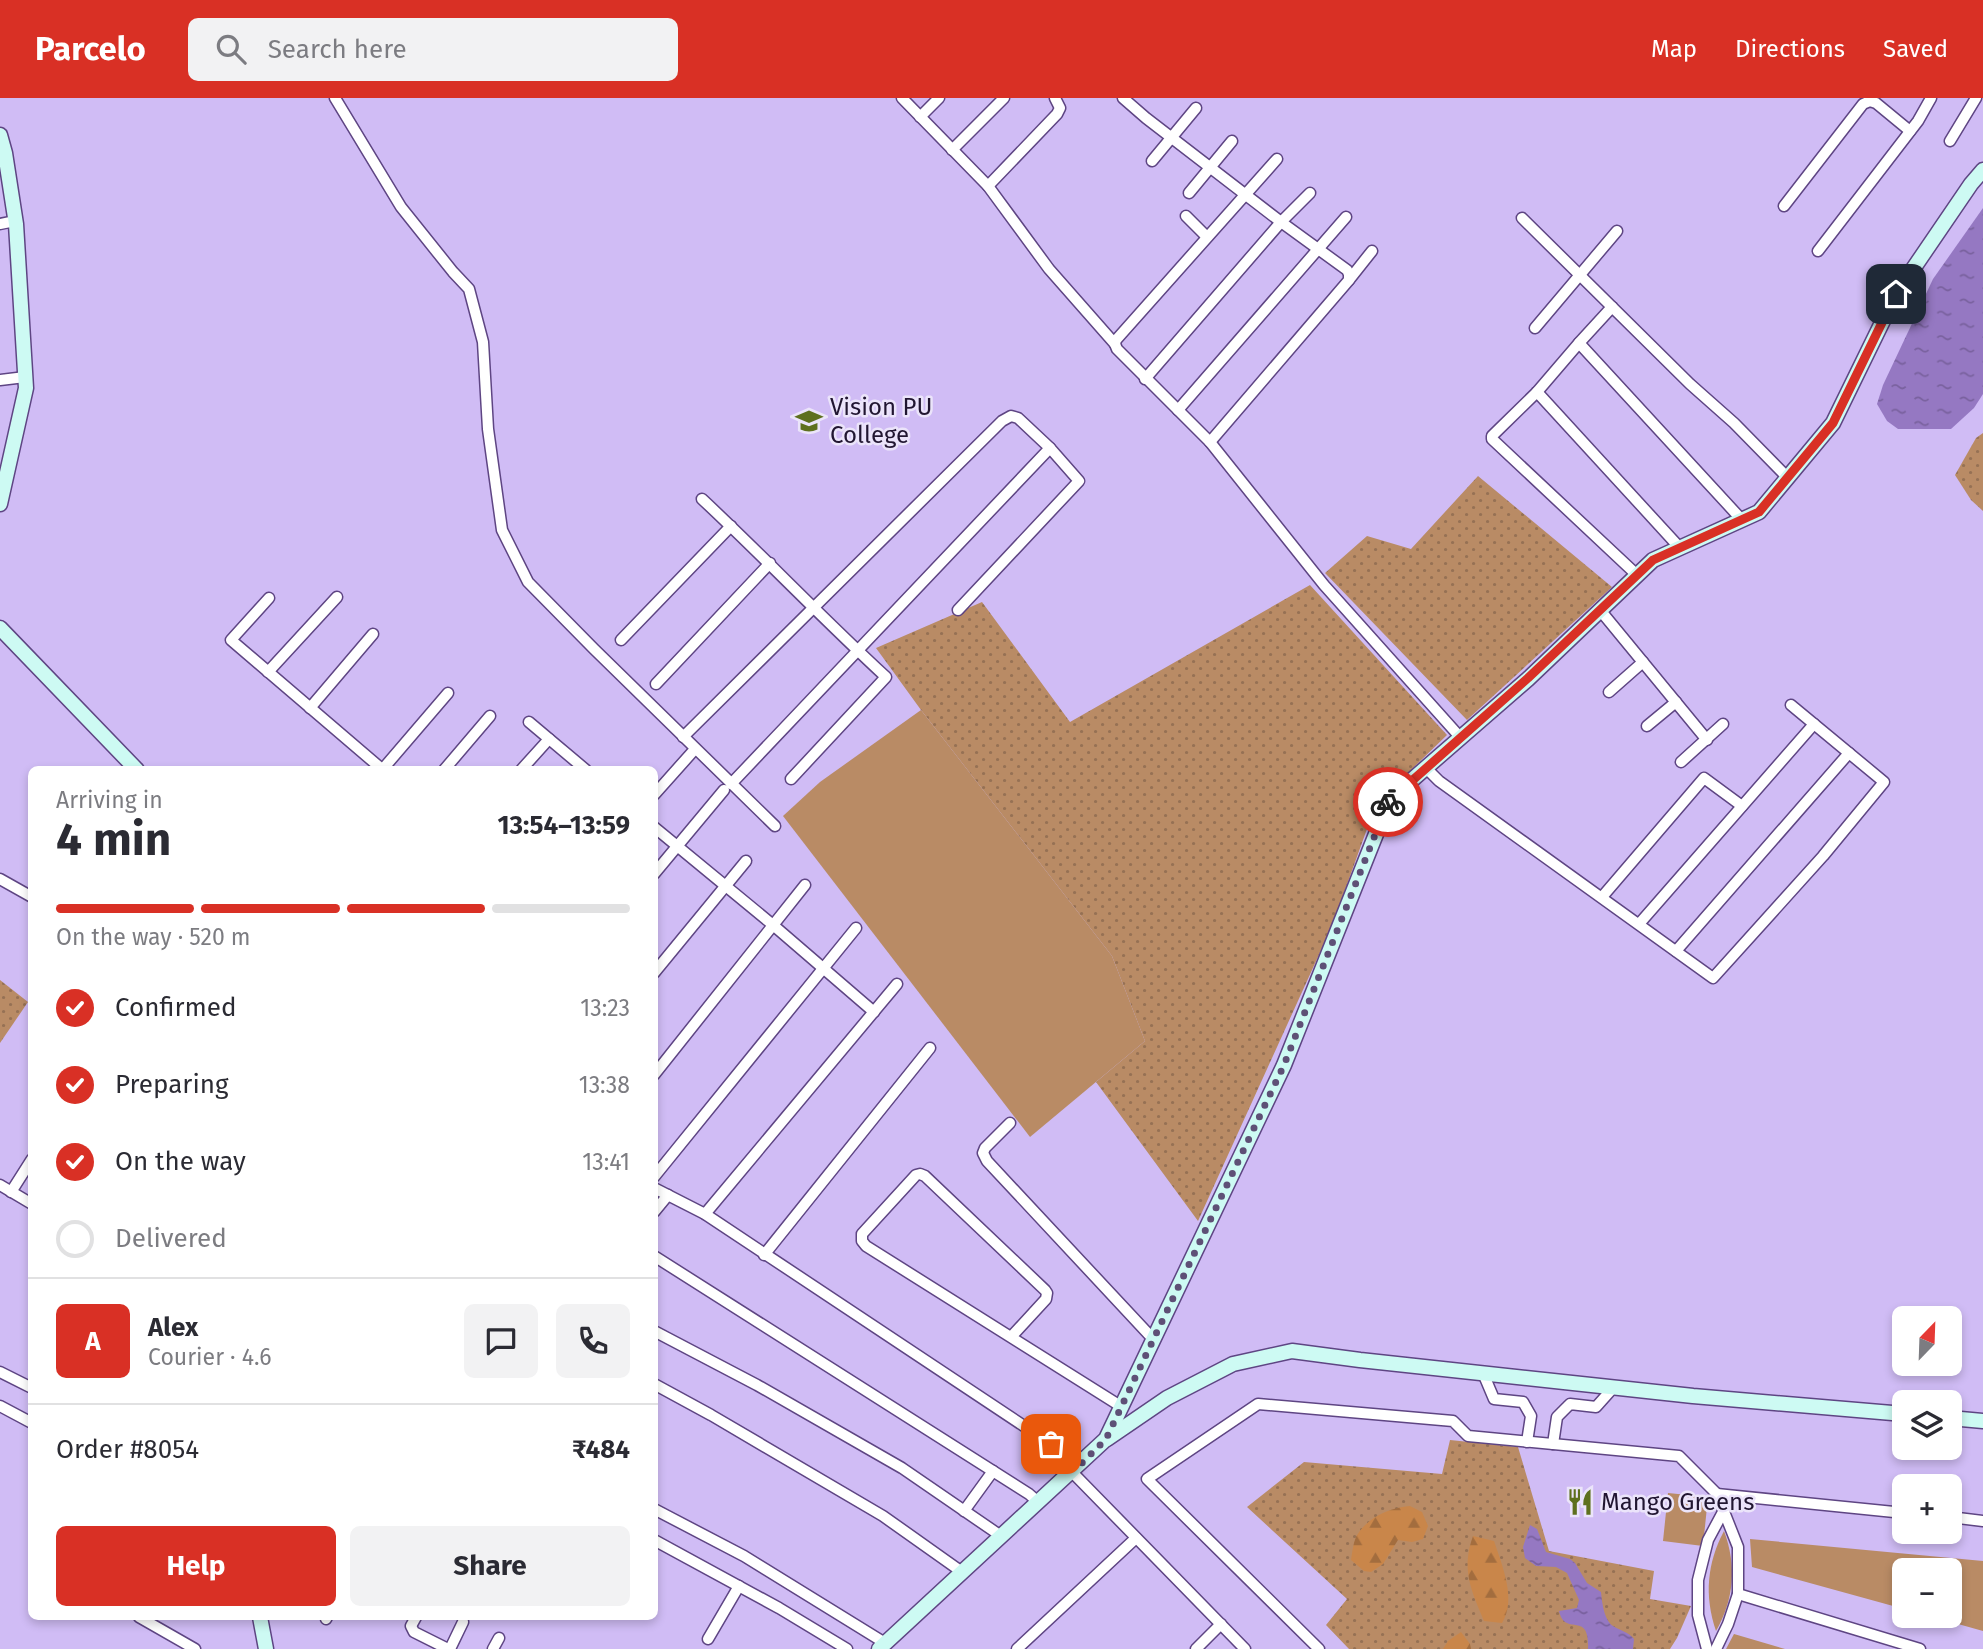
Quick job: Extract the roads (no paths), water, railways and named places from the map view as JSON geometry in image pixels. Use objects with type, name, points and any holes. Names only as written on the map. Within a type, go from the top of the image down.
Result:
[{"type":"main road","points":[[0,135],[15,221],[26,388],[0,504]]},
{"type":"main road","points":[[1106,1439],[1284,1065],[1390,799],[1528,678],[1653,560],[1759,512],[1833,423],[1896,294],[1983,170]]},
{"type":"main road","points":[[0,628],[133,766]]},
{"type":"main road","points":[[882,1646],[1106,1439],[1167,1398],[1233,1364],[1292,1350],[1614,1388],[1892,1413]]},
{"type":"main road","points":[[1962,1419],[1983,1420]]},
{"type":"main road","points":[[261,1620],[266,1649]]},
{"type":"street","points":[[335,98],[401,207],[469,289],[484,342],[488,429],[502,530],[528,582],[695,749],[728,787],[775,826]]},
{"type":"street","points":[[902,98],[988,186],[1049,269],[1117,349],[1210,442],[1324,585],[1460,737]]},
{"type":"street","points":[[920,117],[939,98]]},
{"type":"street","points":[[952,150],[1004,98]]},
{"type":"street","points":[[988,186],[1057,114],[1060,108],[1055,98]]},
{"type":"street","points":[[1123,98],[1281,222],[1347,270],[1349,280]]},
{"type":"street","points":[[1818,251],[1910,131],[1931,98]]},
{"type":"street","points":[[1950,141],[1976,98]]},
{"type":"street","points":[[1784,206],[1863,104],[1870,101],[1876,103],[1910,131]]},
{"type":"street","points":[[1152,161],[1196,108]]},
{"type":"street","points":[[1189,193],[1232,141]]},
{"type":"street","points":[[1115,344],[1277,159]]},
{"type":"street","points":[[1145,379],[1310,192]]},
{"type":"street","points":[[1186,216],[1207,237]]},
{"type":"street","points":[[1178,410],[1346,217]]},
{"type":"street","points":[[1522,218],[1787,477]]},
{"type":"street","points":[[0,224],[15,221]]},
{"type":"street","points":[[1535,328],[1617,231]]},
{"type":"street","points":[[1210,442],[1372,251]]},
{"type":"street","points":[[1612,307],[1537,392],[1492,436],[1492,441],[1637,575]]},
{"type":"street","points":[[1579,343],[1742,520]]},
{"type":"street","points":[[0,380],[25,377]]},
{"type":"street","points":[[1537,392],[1680,548]]},
{"type":"street","points":[[683,737],[1002,421],[1011,416],[1018,418],[1050,448],[1079,481],[958,610]]},
{"type":"street","points":[[658,869],[728,787],[1050,448]]},
{"type":"street","points":[[702,499],[886,677],[791,779]]},
{"type":"street","points":[[621,640],[731,526]]},
{"type":"street","points":[[656,684],[770,563]]},
{"type":"street","points":[[268,672],[337,597]]},
{"type":"street","points":[[269,598],[231,639],[377,766]]},
{"type":"street","points":[[1600,610],[1707,740]]},
{"type":"street","points":[[310,708],[373,634]]},
{"type":"street","points":[[1609,692],[1643,662]]},
{"type":"street","points":[[385,766],[448,693]]},
{"type":"street","points":[[1647,726],[1676,702]]},
{"type":"street","points":[[1426,768],[1439,781],[1713,978],[1884,782],[1791,705]]},
{"type":"street","points":[[447,766],[490,716]]},
{"type":"street","points":[[529,722],[581,766]]},
{"type":"street","points":[[1681,762],[1723,724]]},
{"type":"street","points":[[1640,924],[1814,724]]},
{"type":"street","points":[[525,766],[549,739]]},
{"type":"street","points":[[658,791],[695,749]]},
{"type":"street","points":[[1676,951],[1849,753]]},
{"type":"street","points":[[1602,897],[1704,778],[1742,806]]},
{"type":"street","points":[[658,830],[874,1012]]},
{"type":"street","points":[[658,968],[746,861]]},
{"type":"street","points":[[0,879],[28,895]]},
{"type":"street","points":[[658,1070],[805,885]]},
{"type":"street","points":[[658,1172],[856,928]]},
{"type":"street","points":[[705,1214],[897,984]]},
{"type":"street","points":[[764,1255],[930,1048]]},
{"type":"street","points":[[1010,1123],[985,1148],[983,1153],[987,1161],[1154,1340]]},
{"type":"street","points":[[12,1192],[28,1166]]},
{"type":"street","points":[[1011,1337],[1046,1299],[1045,1290],[925,1176],[916,1175],[862,1234],[862,1241],[866,1246],[1122,1407]]},
{"type":"street","points":[[0,1185],[28,1202]]},
{"type":"street","points":[[658,1190],[705,1214],[1076,1468],[1136,1538],[1245,1649]]},
{"type":"street","points":[[658,1207],[668,1195]]},
{"type":"street","points":[[658,1259],[1038,1502]]},
{"type":"street","points":[[658,1333],[757,1385],[902,1468],[1001,1536]]},
{"type":"street","points":[[0,1372],[28,1386]]},
{"type":"street","points":[[1483,1373],[1494,1399],[1523,1402],[1531,1416],[1527,1442]]},
{"type":"street","points":[[658,1386],[883,1516],[962,1572]]},
{"type":"street","points":[[1553,1444],[1557,1417],[1570,1404],[1596,1407],[1614,1388]]},
{"type":"street","points":[[1319,1649],[1146,1479],[1258,1404],[1453,1421],[1468,1436],[1679,1456],[1717,1494],[1738,1547],[1738,1594],[1716,1649]]},
{"type":"street","points":[[0,1406],[28,1421]]},
{"type":"street","points":[[964,1511],[992,1471]]},
{"type":"street","points":[[1717,1494],[1892,1512]]},
{"type":"street","points":[[1707,1649],[1698,1615],[1698,1580],[1708,1540],[1724,1510]]},
{"type":"street","points":[[658,1512],[744,1556],[882,1646]]},
{"type":"street","points":[[1962,1518],[1983,1521]]},
{"type":"street","points":[[1017,1649],[1136,1538]]},
{"type":"street","points":[[658,1542],[779,1608],[847,1649]]},
{"type":"street","points":[[708,1639],[739,1586]]},
{"type":"street","points":[[1738,1594],[1920,1649]]},
{"type":"street","points":[[144,1620],[195,1649]]},
{"type":"street","points":[[414,1620],[411,1626],[414,1632],[449,1649],[463,1622]]},
{"type":"street","points":[[1196,1649],[1221,1624]]},
{"type":"water","points":[[1983,208],[1983,394],[1974,408],[1951,429],[1898,429],[1887,421],[1877,404],[1883,385],[1933,279]]},
{"type":"water","points":[[1530,1525],[1537,1529],[1546,1552],[1570,1559],[1587,1583],[1601,1592],[1607,1620],[1634,1639],[1633,1649],[1588,1649],[1585,1630],[1562,1619],[1559,1611],[1577,1608],[1579,1600],[1567,1573],[1556,1567],[1536,1566],[1525,1558],[1523,1547]]},
{"type":"place","name":"Vision PU College","points":[[809,421]]},
{"type":"place","name":"Mango Greens","points":[[1580,1502]]}]
